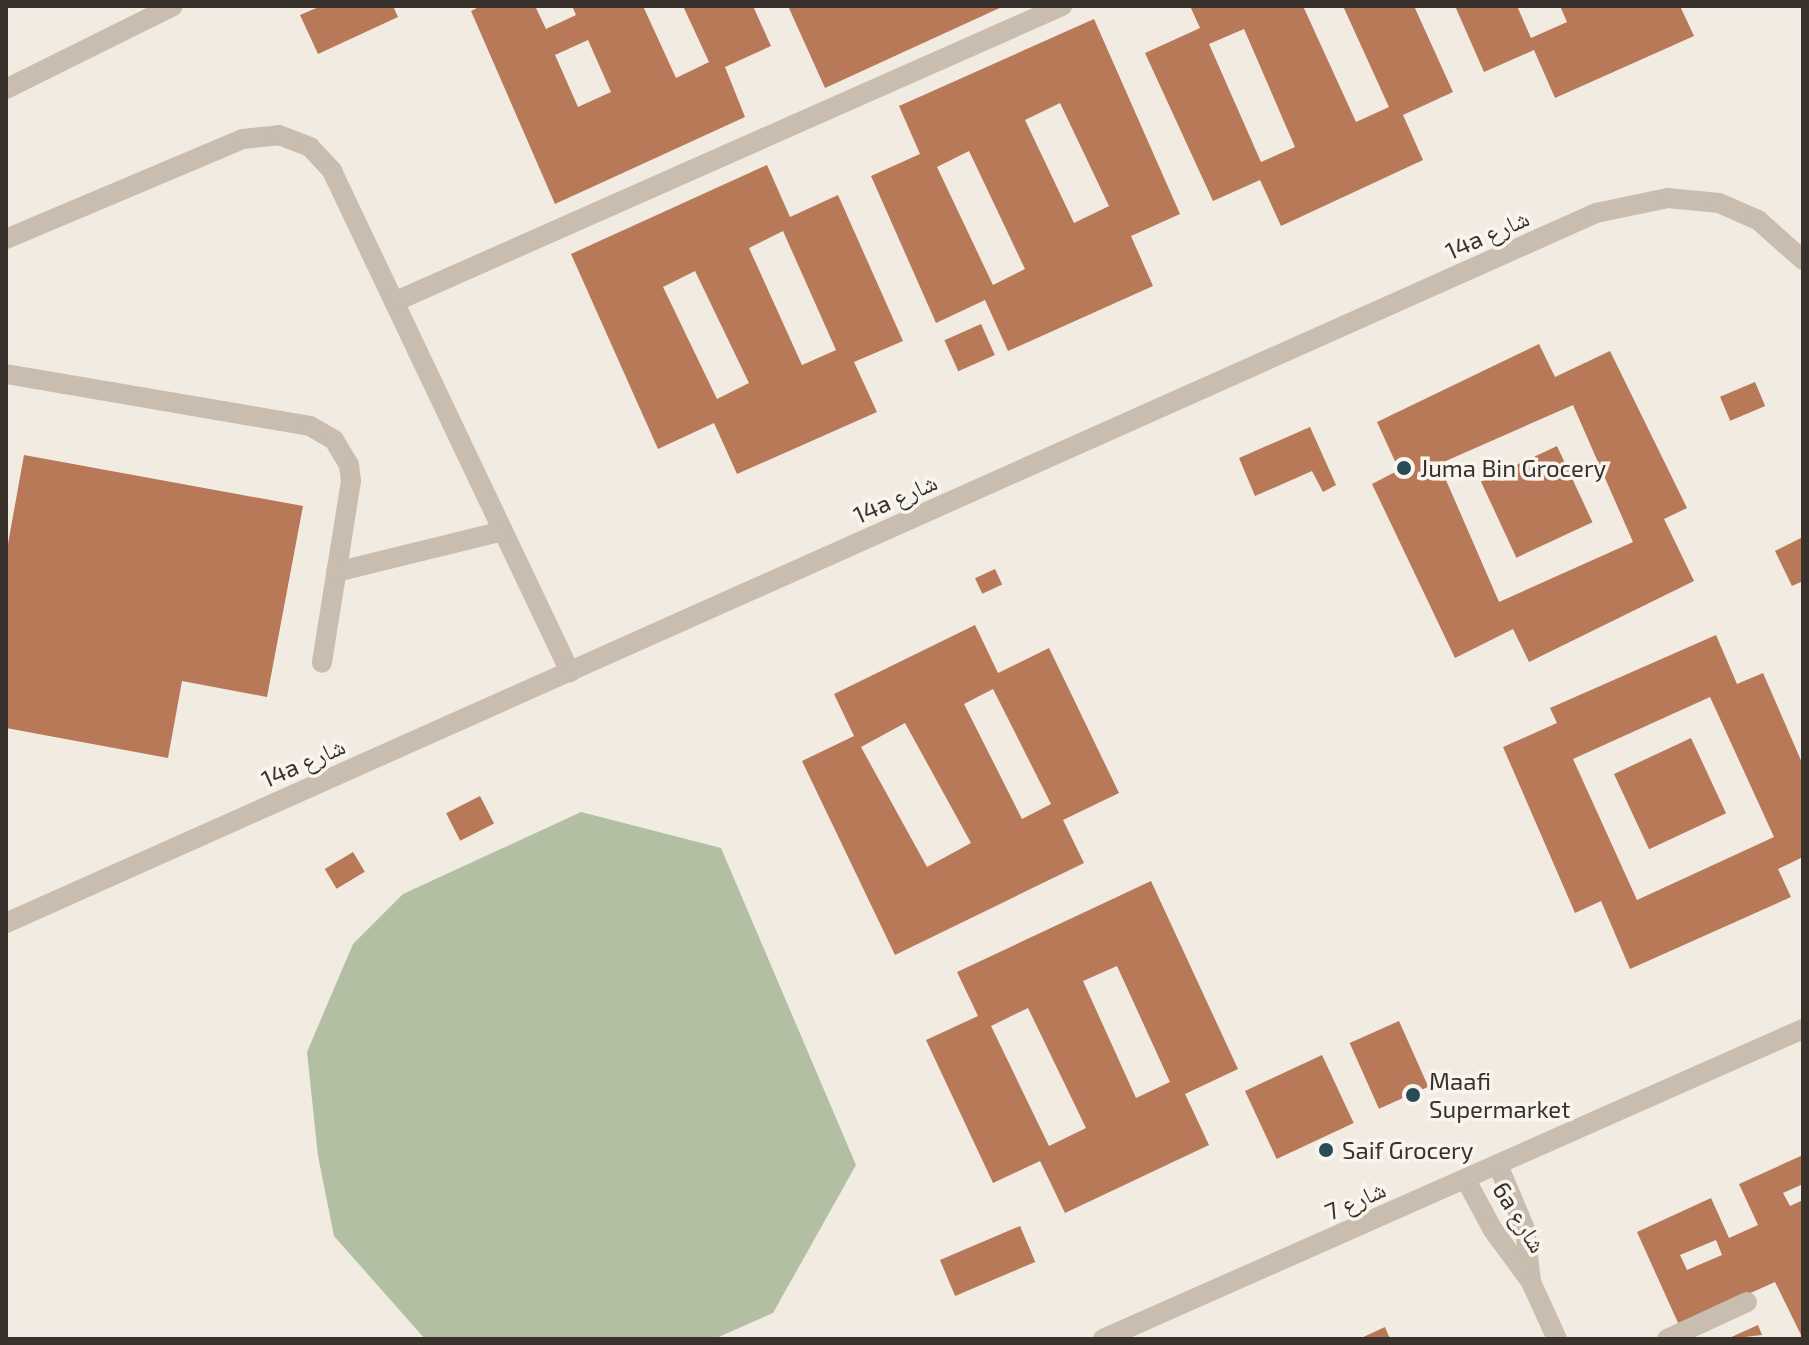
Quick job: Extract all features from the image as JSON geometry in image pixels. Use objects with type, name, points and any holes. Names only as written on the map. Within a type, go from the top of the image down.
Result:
[{"type":"street","points":[[6,89],[173,6]]},
{"type":"street","points":[[394,302],[1062,6]]},
{"type":"street","points":[[6,239],[243,139],[279,135],[310,147],[332,171],[570,672]]},
{"type":"street","name":"14a شارع","points":[[6,923],[1607,209],[1668,198],[1719,203],[1758,220],[1803,260]]},
{"type":"street","points":[[6,374],[323,432],[342,451],[351,481],[322,663]]},
{"type":"street","points":[[336,572],[503,531]]},
{"type":"street","name":"شارع 7","points":[[1103,1339],[1803,1029]]},
{"type":"street","name":"6a شارع","points":[[1498,1165],[1525,1229],[1531,1282]]},
{"type":"street","name":"6a شارع","points":[[1466,1180],[1493,1230],[1531,1282],[1557,1339]]},
{"type":"street","points":[[1667,1339],[1747,1302]]},
{"type":"green space","points":[[581,812],[721,848],[856,1165],[773,1313],[714,1339],[425,1339],[334,1236],[318,1156],[307,1052],[353,944],[403,894]]},
{"type":"building","points":[[321,6],[393,6],[398,17],[318,54],[300,15]]},
{"type":"building","points":[[481,6],[535,6],[546,29],[576,15],[572,6],[643,6],[676,78],[709,62],[683,6],[753,6],[771,46],[725,67],[745,117],[555,204],[471,11]],"holes":[[[588,40],[611,92],[578,107],[555,55]]]},
{"type":"building","points":[[788,6],[1004,6],[825,88]]},
{"type":"building","points":[[1190,6],[1303,6],[1356,122],[1389,107],[1343,6],[1414,6],[1453,92],[1403,115],[1423,160],[1281,226],[1260,180],[1213,201],[1145,53],[1200,28]],"holes":[[[1244,29],[1295,147],[1261,162],[1209,44]]]},
{"type":"building","points":[[1455,6],[1517,6],[1531,38],[1567,22],[1560,6],[1680,6],[1694,36],[1555,98],[1534,50],[1484,72]]},
{"type":"building","points":[[1094,19],[1180,214],[1131,236],[1153,286],[1008,351],[985,300],[936,323],[871,176],[920,154],[899,106]],"holes":[[[1060,103],[1109,206],[1074,223],[1025,120]],[[969,151],[1025,269],[993,285],[937,167]]]},
{"type":"building","points":[[767,165],[790,217],[838,195],[903,341],[854,362],[877,412],[737,474],[714,423],[658,449],[571,254]],"holes":[[[783,231],[836,350],[802,365],[749,248]],[[695,271],[749,383],[717,399],[663,287]]]},
{"type":"building","points":[[981,324],[995,355],[958,371],[944,340]]},
{"type":"building","points":[[1539,344],[1555,377],[1610,351],[1687,508],[1664,519],[1694,581],[1529,662],[1513,629],[1455,658],[1372,484],[1399,470],[1377,422]],"holes":[[[1573,405],[1633,542],[1499,602],[1439,464]]]},
{"type":"building","points":[[1755,382],[1765,406],[1730,421],[1720,397]]},
{"type":"building","points":[[1310,427],[1336,485],[1323,492],[1312,471],[1255,496],[1239,458]]},
{"type":"building","points":[[1557,446],[1592,522],[1516,558],[1481,481]]},
{"type":"building","points":[[24,455],[303,506],[267,697],[182,681],[168,758],[6,728],[6,555]]},
{"type":"building","points":[[1803,537],[1803,581],[1792,586],[1775,551]]},
{"type":"building","points":[[995,569],[1002,584],[982,594],[975,578]]},
{"type":"building","points":[[975,625],[998,673],[1049,648],[1119,793],[1063,820],[1084,863],[895,955],[802,761],[854,736],[834,694]],"holes":[[[993,689],[1051,804],[1022,819],[964,704]],[[905,723],[971,843],[927,867],[861,747]]]},
{"type":"building","points":[[1716,635],[1737,684],[1763,673],[1803,765],[1803,857],[1778,869],[1791,897],[1630,969],[1601,901],[1575,913],[1503,747],[1557,723],[1550,708]],"holes":[[[1710,697],[1774,837],[1637,900],[1573,759]]]},
{"type":"building","points":[[1691,738],[1726,813],[1649,849],[1614,774]]},
{"type":"building","points":[[480,796],[494,824],[460,841],[446,813]]},
{"type":"building","points":[[353,852],[365,872],[337,889],[325,869]]},
{"type":"building","points":[[1151,881],[1238,1069],[1185,1094],[1209,1145],[1065,1213],[1040,1161],[993,1183],[926,1040],[978,1016],[957,972]],"holes":[[[1117,966],[1170,1082],[1136,1098],[1083,981]],[[1028,1008],[1086,1128],[1049,1146],[991,1026]]]},
{"type":"building","points":[[1399,1021],[1428,1087],[1379,1109],[1350,1043]]},
{"type":"building","points":[[1322,1055],[1354,1123],[1277,1159],[1245,1091]]},
{"type":"building","points":[[1803,1155],[1803,1184],[1783,1193],[1790,1206],[1803,1200],[1803,1339],[1775,1282],[1679,1325],[1637,1232],[1711,1198],[1729,1238],[1758,1225],[1739,1184]],"holes":[[[1716,1240],[1722,1255],[1687,1270],[1680,1255]]]},
{"type":"building","points":[[1020,1226],[1035,1262],[955,1296],[940,1260]]},
{"type":"building","points":[[1758,1325],[1762,1335],[1727,1339]]},
{"type":"building","points":[[1385,1327],[1390,1339],[1359,1339]]},
{"type":"place","name":"Juma Bin Grocery","points":[[1404,468]]},
{"type":"place","name":"Maafi Supermarket","points":[[1413,1095]]},
{"type":"place","name":"Saif Grocery","points":[[1326,1150]]}]
